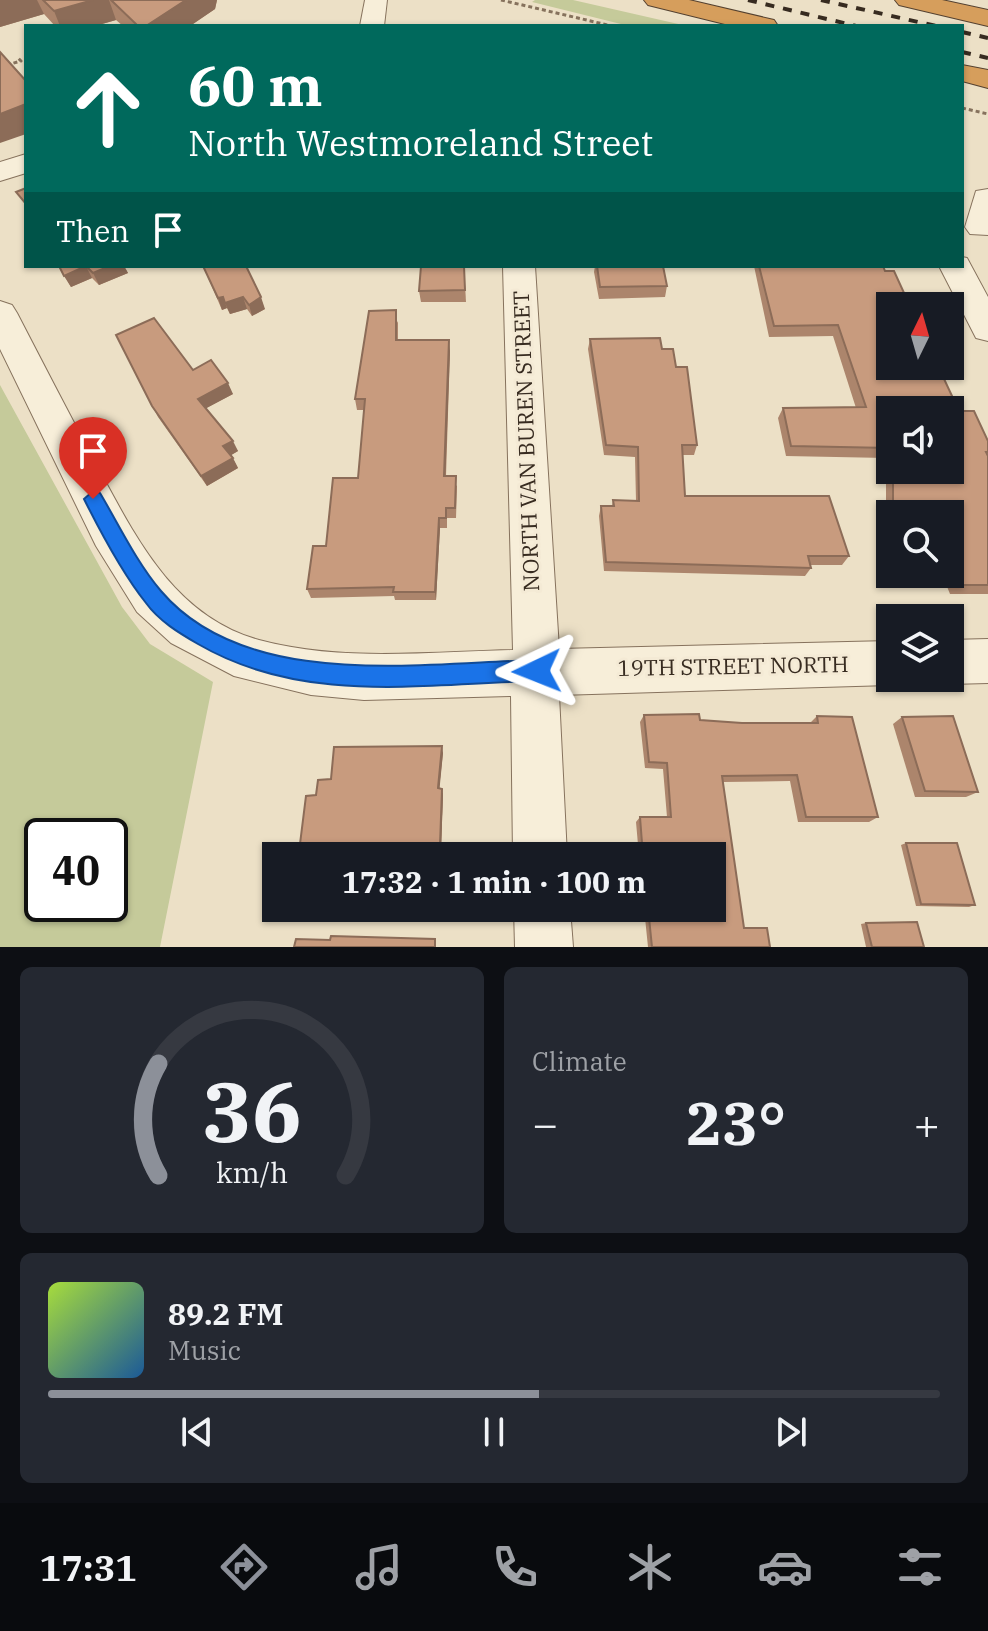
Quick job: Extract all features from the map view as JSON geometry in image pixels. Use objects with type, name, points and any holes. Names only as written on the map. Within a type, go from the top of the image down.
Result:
[{"type":"highway","points":[[657,0],[757,24]]},
{"type":"highway","points":[[908,0],[988,18]]},
{"type":"highway","points":[[964,73],[988,79]]},
{"type":"street","points":[[372,24],[376,0]]},
{"type":"street","points":[[0,172],[24,164]]},
{"type":"street","name":"NORTH VAN BUREN STREET","points":[[519,268],[537,671],[533,714],[539,842]]},
{"type":"street","points":[[956,268],[988,329]]},
{"type":"street","name":"19TH STREET NORTH","points":[[0,313],[111,533],[153,598],[199,635],[238,656],[311,674],[364,677],[876,663]]},
{"type":"street","points":[[964,662],[988,661]]},
{"type":"street","points":[[543,922],[544,947]]},
{"type":"path","points":[[501,0],[603,24]]},
{"type":"path","points":[[0,67],[21,61],[18,58]]},
{"type":"path","points":[[964,108],[988,114]]},
{"type":"green space","points":[[573,0],[678,24],[621,24],[532,2]]},
{"type":"green space","points":[[0,385],[122,607],[150,644],[213,682],[160,947],[0,947]]},
{"type":"building","points":[[43,0],[93,0],[54,11]]},
{"type":"building","points":[[111,0],[186,0],[149,24],[136,24]]},
{"type":"building","points":[[0,52],[24,79],[24,105],[0,114]]},
{"type":"building","points":[[24,189],[24,202],[16,192]]},
{"type":"building","points":[[60,268],[82,268],[64,276]]},
{"type":"building","points":[[88,268],[105,268],[93,273]]},
{"type":"building","points":[[204,268],[247,268],[261,297],[249,305],[243,297],[225,303],[223,297],[218,298]]},
{"type":"building","points":[[421,268],[464,268],[465,290],[419,291]]},
{"type":"building","points":[[597,268],[663,268],[667,286],[600,287]]},
{"type":"building","points":[[760,268],[884,268],[885,271],[894,271],[904,292],[876,292],[876,380],[945,380],[952,396],[876,396],[876,448],[791,446],[783,408],[866,407],[838,325],[774,326]]},
{"type":"building","points":[[396,310],[396,340],[449,340],[444,476],[456,476],[455,508],[446,508],[446,518],[439,518],[435,592],[393,592],[394,587],[307,589],[313,546],[326,546],[333,478],[358,478],[365,399],[355,399],[369,311]]},
{"type":"building","points":[[154,318],[193,370],[211,360],[228,383],[198,399],[233,441],[223,446],[233,458],[201,476],[152,406],[116,335]]},
{"type":"building","points":[[660,338],[662,349],[673,349],[676,367],[687,367],[697,445],[682,445],[685,496],[829,496],[849,556],[808,556],[811,568],[606,562],[601,506],[614,506],[613,500],[639,501],[638,447],[606,445],[590,339]]},
{"type":"building","points":[[964,411],[974,411],[988,441],[988,585],[964,585],[964,500],[893,500],[893,484],[964,484]]},
{"type":"building","points":[[699,714],[700,720],[742,723],[818,723],[817,716],[852,717],[878,817],[806,817],[797,775],[722,776],[744,928],[767,928],[770,947],[652,947],[649,922],[726,922],[726,842],[642,842],[640,817],[671,817],[667,763],[649,762],[644,715]]},
{"type":"building","points":[[953,716],[978,792],[925,791],[902,717]]},
{"type":"building","points":[[442,746],[438,788],[442,789],[440,842],[300,842],[306,796],[316,795],[318,780],[331,779],[334,747]]},
{"type":"building","points":[[906,843],[957,843],[975,905],[921,904]]},
{"type":"building","points":[[917,922],[924,947],[872,947],[866,923]]},
{"type":"building","points":[[331,936],[435,939],[435,947],[294,947],[296,939],[330,940]]},
{"type":"railway","points":[[748,0],[848,24]]},
{"type":"railway","points":[[821,0],[927,24]]},
{"type":"railway","points":[[964,32],[988,38]]},
{"type":"railway","points":[[964,52],[988,58]]},
{"type":"route","points":[[93,499],[153,598],[181,624],[238,656],[284,670],[332,676],[537,671]]}]
